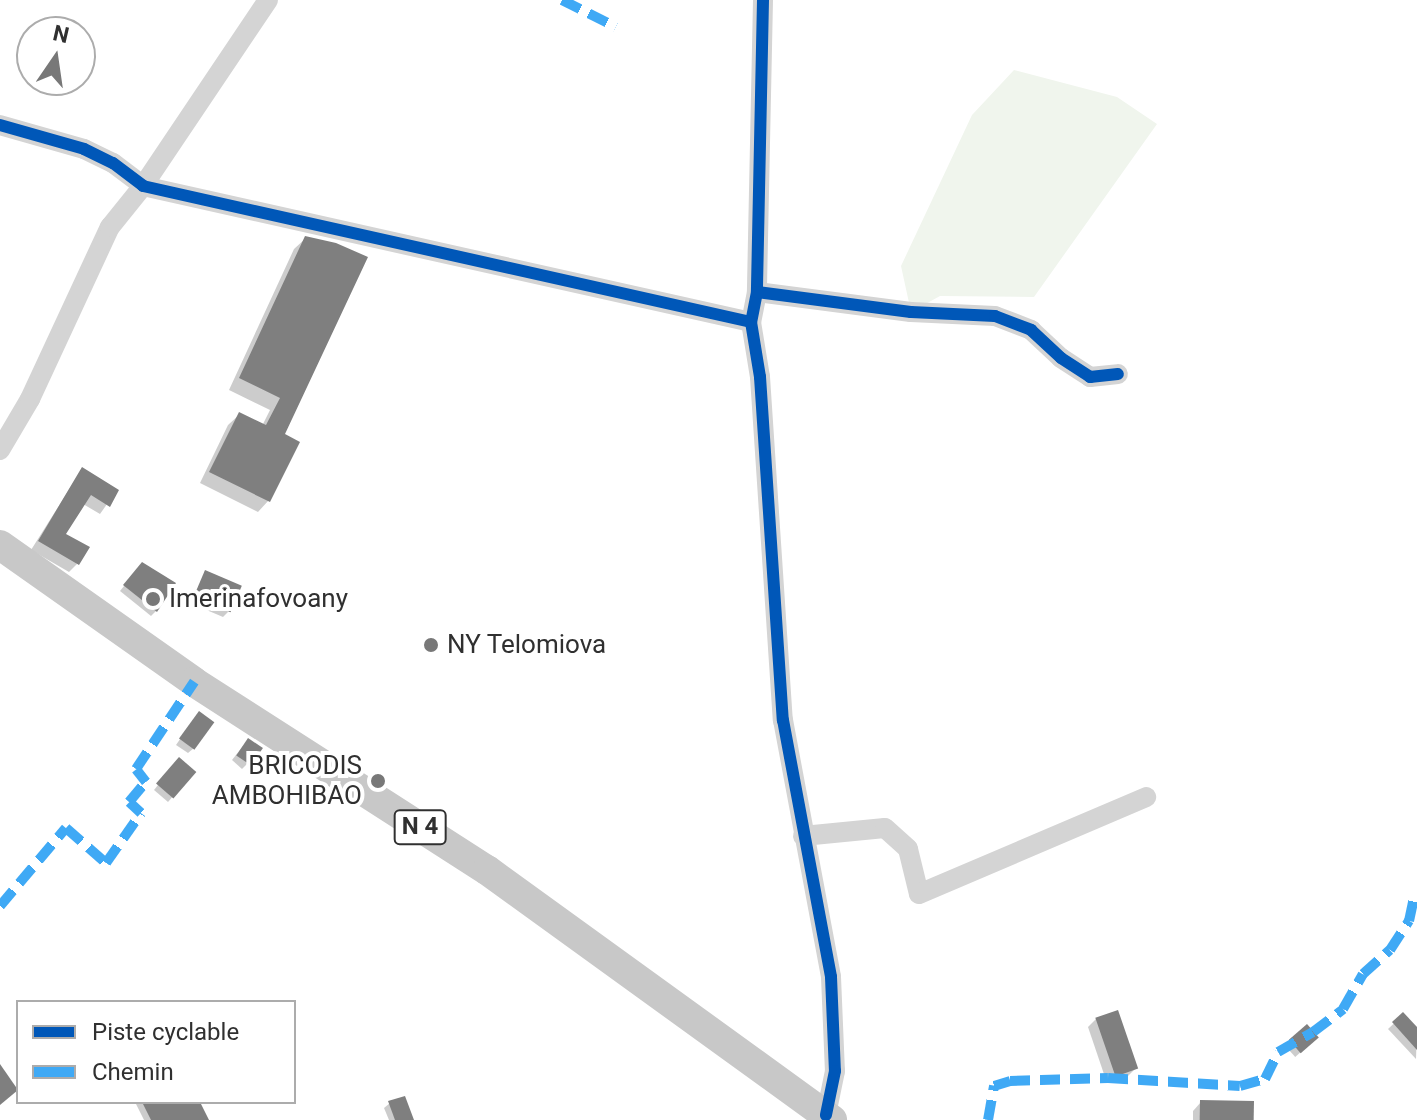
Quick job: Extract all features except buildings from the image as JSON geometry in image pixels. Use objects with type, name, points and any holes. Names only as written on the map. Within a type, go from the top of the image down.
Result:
[{"type":"main road","name":"N 4","points":[[0,545],[194,682],[487,870],[829,1118]]},
{"type":"street","points":[[0,450],[30,399],[110,227],[143,186],[268,0]]},
{"type":"street","points":[[763,0],[757,292],[751,322],[760,377],[783,720],[831,977],[835,1071],[829,1118]]},
{"type":"street","points":[[0,125],[84,149],[113,163],[143,186],[751,322]]},
{"type":"street","points":[[757,292],[911,312],[995,316],[1031,330],[1061,358],[1090,377],[1118,374]]},
{"type":"street","points":[[803,836],[885,828],[908,849],[919,894],[1146,797]]},
{"type":"shaded area","points":[[1014,70],[1117,97],[1157,124],[1034,297],[940,296],[911,312],[901,266],[972,115]]},
{"type":"marked path","points":[[562,0],[616,27]]},
{"type":"marked path","points":[[0,906],[66,828],[106,863],[141,813],[129,802],[146,782],[136,769],[194,682]]},
{"type":"marked path","points":[[988,1120],[994,1086],[1010,1081],[1108,1078],[1240,1086],[1265,1079],[1278,1052],[1313,1032],[1343,1009],[1363,974],[1390,950],[1409,921],[1414,898]]},
{"type":"cycle path","points":[[763,0],[757,292],[751,322],[760,377],[783,720],[831,977],[835,1071],[826,1115]]},
{"type":"cycle path","points":[[0,125],[84,149],[113,163],[143,186],[751,322]]},
{"type":"cycle path","points":[[757,292],[911,312],[995,316],[1031,330],[1061,358],[1090,377],[1118,374]]},
{"type":"place","name":"Imerinafovoany","points":[[153,599]]},
{"type":"place","name":"NY Telomiova","points":[[431,645]]},
{"type":"place","name":"BRICODIS AMBOHIBAO","points":[[378,781]]}]
